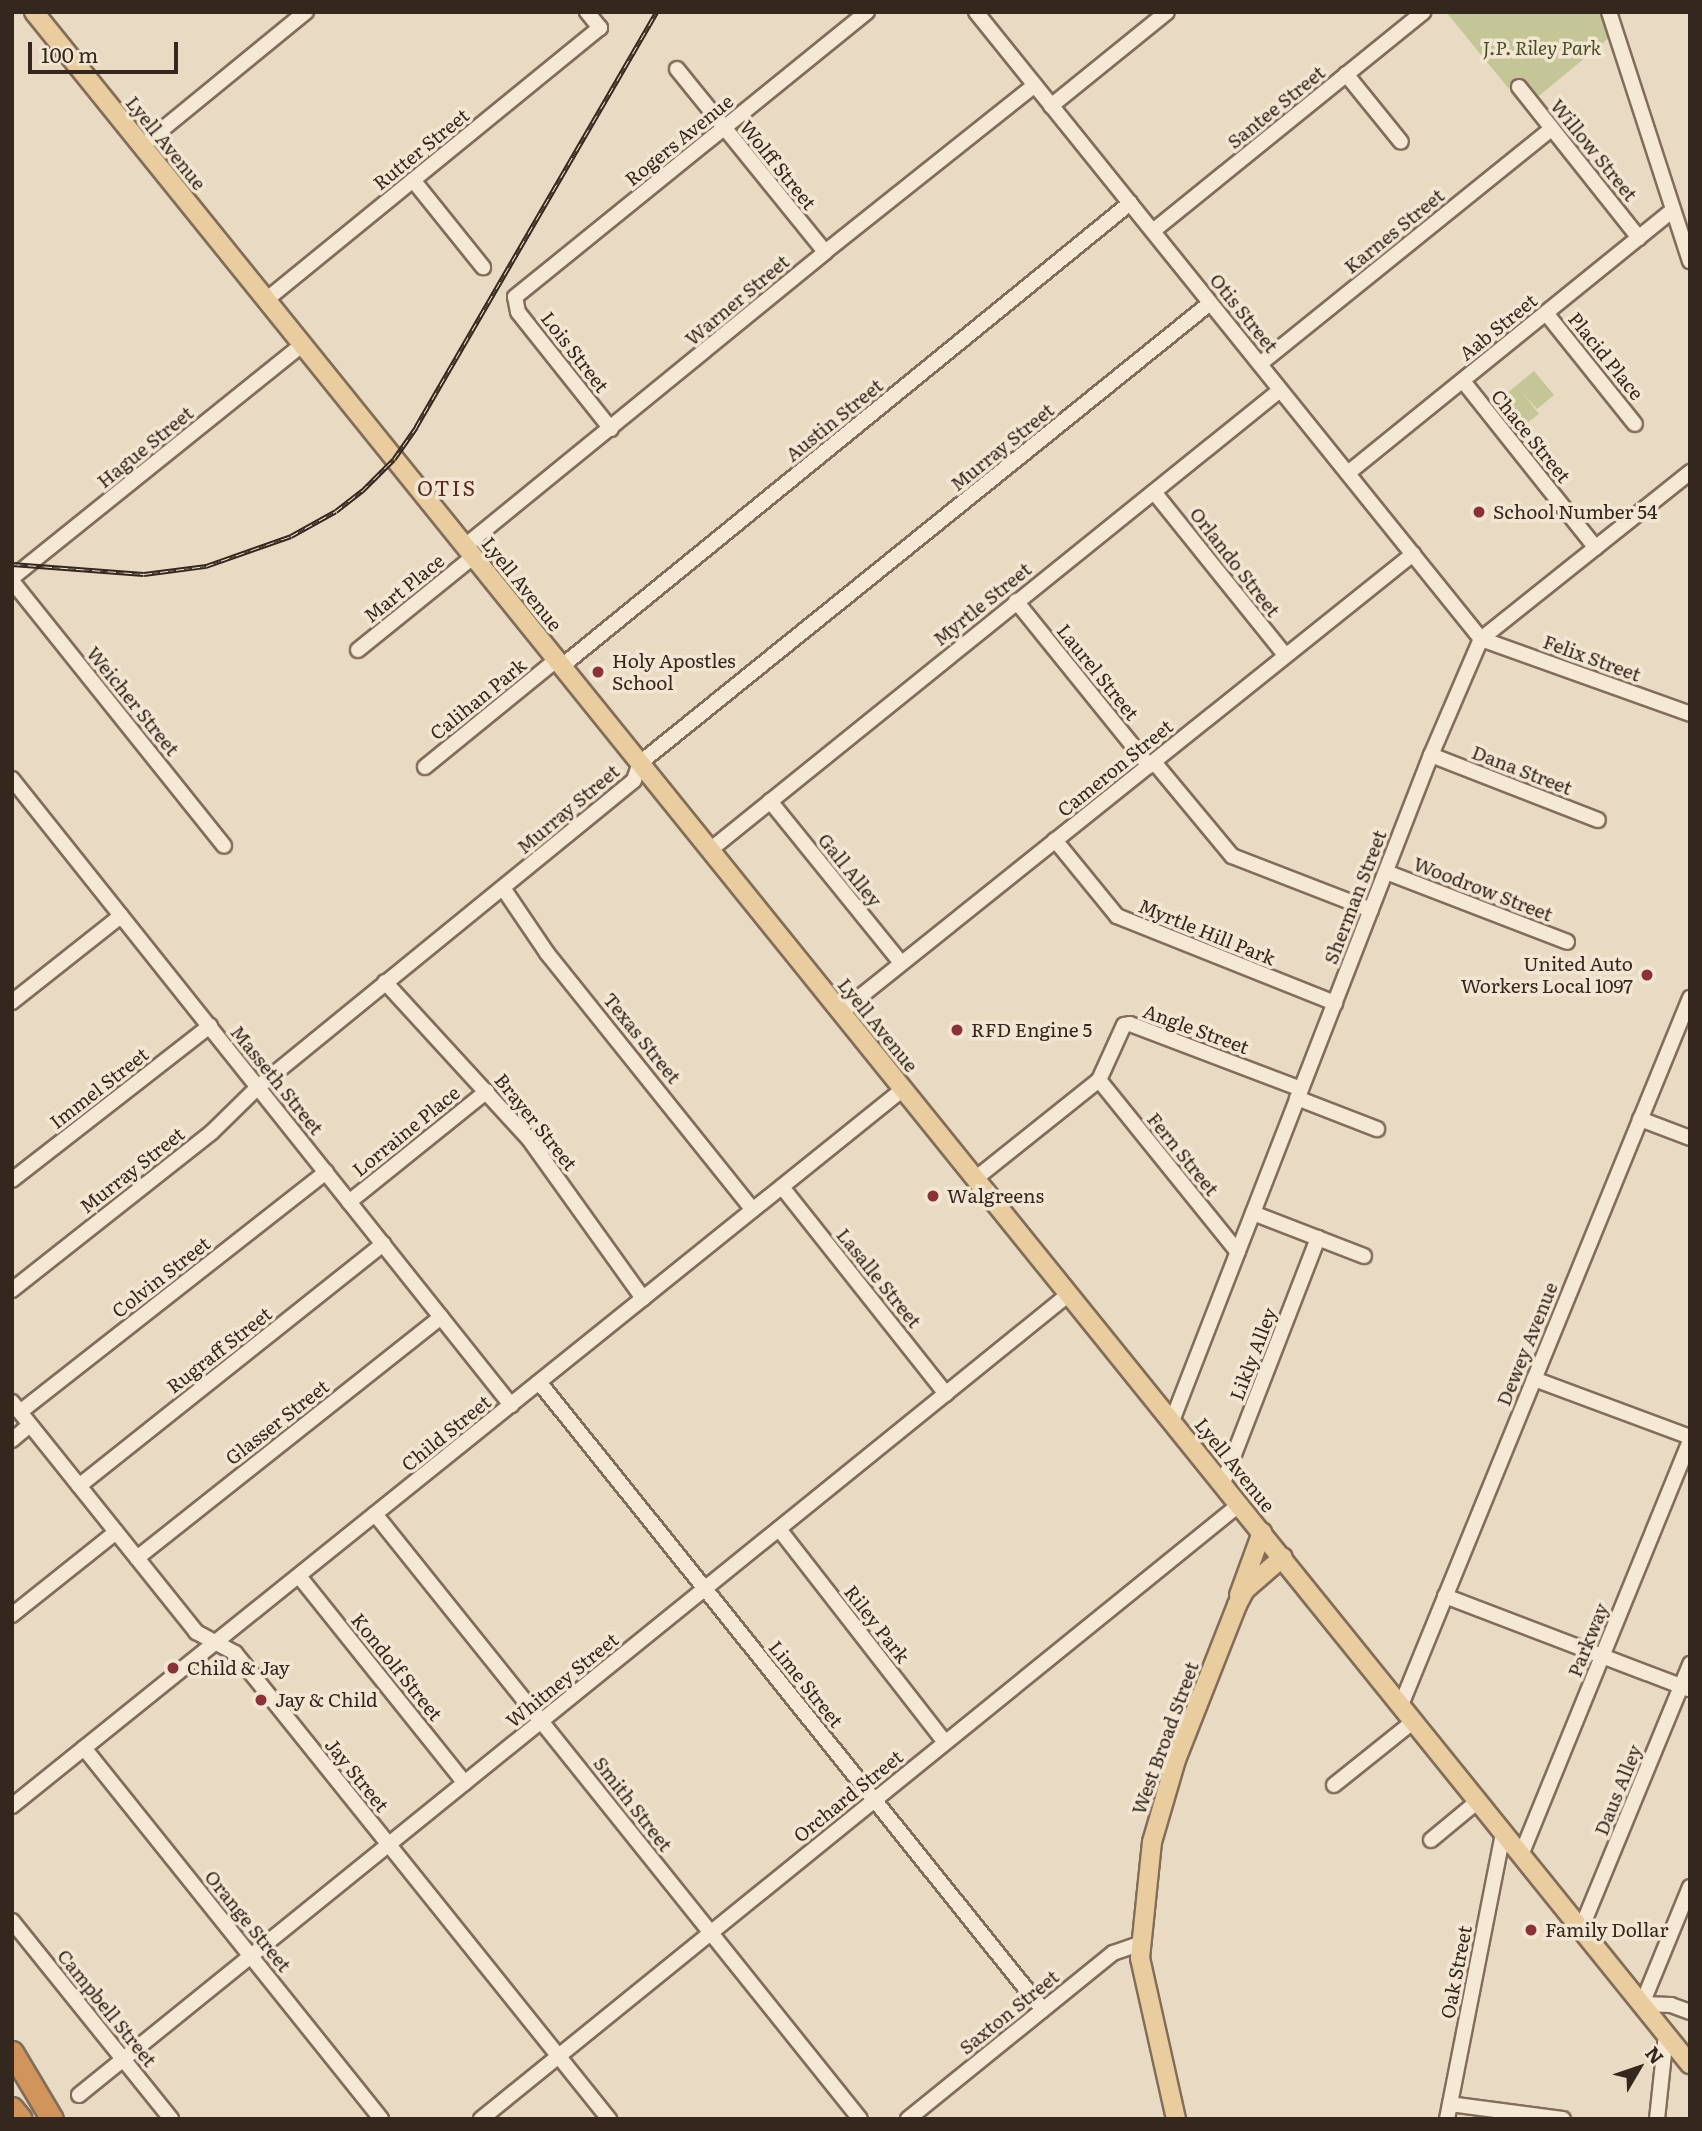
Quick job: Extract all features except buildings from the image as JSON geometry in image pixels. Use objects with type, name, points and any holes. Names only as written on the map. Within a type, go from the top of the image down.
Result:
[{"type":"highway","points":[[12,2052],[52,2119]]},
{"type":"highway","points":[[12,2108],[21,2119]]},
{"type":"main road","name":"Lyell Avenue","points":[[35,13],[1690,2064]]},
{"type":"main road","points":[[1237,1605],[1245,1572],[1262,1531]]},
{"type":"main road","name":"West Broad Street","points":[[1175,2119],[1144,1984],[1139,1944],[1152,1842],[1176,1760],[1237,1605],[1245,1590],[1283,1557]]},
{"type":"street","points":[[142,146],[306,12]]},
{"type":"street","name":"Rutter Street","points":[[265,300],[600,28],[587,12]]},
{"type":"street","name":"Rogers Avenue","points":[[515,297],[867,12]]},
{"type":"street","name":"Otis Street","points":[[976,12],[1481,639]]},
{"type":"street","points":[[1052,106],[1167,12]]},
{"type":"street","name":"Santee Street","points":[[1153,231],[1423,12]]},
{"type":"street","points":[[1609,12],[1690,261]]},
{"type":"street","name":"Wolff Street","points":[[677,69],[825,252]]},
{"type":"street","points":[[1346,75],[1401,142]]},
{"type":"street","name":"Warner Street","points":[[469,552],[611,429],[825,252],[1035,85]]},
{"type":"street","name":"Willow Street","points":[[1519,87],[1639,238]]},
{"type":"street","name":"Karnes Street","points":[[1260,364],[1552,128]]},
{"type":"street","points":[[413,180],[483,267]]},
{"type":"street","name":"Austin Street","points":[[559,663],[1130,203]]},
{"type":"street","name":"Aab Street","points":[[1348,473],[1673,210]]},
{"type":"street","name":"Lois Street","points":[[515,297],[518,312],[611,429]]},
{"type":"street","name":"Murray Street","points":[[12,1290],[212,1132],[258,1087],[634,780],[640,764],[1210,303]]},
{"type":"street","name":"Placid Place","points":[[1546,313],[1635,424]]},
{"type":"street","name":"Hague Street","points":[[12,579],[302,345]]},
{"type":"street","name":"Chace Street","points":[[1463,381],[1596,548]]},
{"type":"street","name":"Myrtle Street","points":[[710,850],[1280,390]]},
{"type":"street","name":"Sherman Street","points":[[1172,1421],[1431,755],[1481,639],[1690,472]]},
{"type":"street","name":"Orlando Street","points":[[1154,492],[1284,655]]},
{"type":"street","name":"Mart Place","points":[[358,650],[469,552]]},
{"type":"street","name":"Cameron Street","points":[[841,1012],[1413,554]]},
{"type":"street","name":"Weicher Street","points":[[12,579],[224,846]]},
{"type":"street","name":"Laurel Street","points":[[1016,601],[1232,856],[1371,910]]},
{"type":"street","name":"Felix Street","points":[[1481,639],[1690,714]]},
{"type":"street","name":"Calihan Park","points":[[425,767],[559,663]]},
{"type":"street","name":"Dana Street","points":[[1431,755],[1598,820]]},
{"type":"street","name":"Masseth Street","points":[[12,779],[511,1405]]},
{"type":"street","name":"Gall Alley","points":[[770,801],[901,963]]},
{"type":"street","name":"Myrtle Hill Park","points":[[1055,841],[1117,916],[1335,1003]]},
{"type":"street","name":"Woodrow Street","points":[[1386,872],[1567,942]]},
{"type":"street","name":"Texas Street","points":[[503,888],[547,953],[753,1210]]},
{"type":"street","points":[[12,1002],[121,916]]},
{"type":"street","name":"Brayer Street","points":[[385,982],[529,1139],[643,1298]]},
{"type":"street","name":"Dewey Avenue","points":[[1401,1705],[1690,998]]},
{"type":"street","name":"Angle Street","points":[[975,1179],[1098,1080],[1120,1030],[1130,1024],[1299,1094]]},
{"type":"street","name":"Immel Street","points":[[12,1180],[210,1027]]},
{"type":"street","name":"Fern Street","points":[[1098,1080],[1238,1252]]},
{"type":"street","name":"Child Street","points":[[12,1806],[903,1089]]},
{"type":"street","name":"Lorraine Place","points":[[349,1202],[487,1091]]},
{"type":"street","points":[[1299,1094],[1377,1129]]},
{"type":"street","points":[[1640,1119],[1690,1138]]},
{"type":"street","name":"Colvin Street","points":[[16,1407],[326,1172]]},
{"type":"street","name":"Lasalle Street","points":[[782,1187],[946,1394]]},
{"type":"street","points":[[1253,1213],[1364,1256]]},
{"type":"street","name":"Likly Alley","points":[[1223,1483],[1318,1238]]},
{"type":"street","name":"Rugraff Street","points":[[79,1486],[383,1244]]},
{"type":"street","name":"Whitney Street","points":[[79,2095],[1069,1294]]},
{"type":"street","name":"Glasser Street","points":[[137,1558],[441,1317]]},
{"type":"street","points":[[1534,1378],[1690,1439]]},
{"type":"street","name":"Lime Street","points":[[539,1382],[1043,2010]]},
{"type":"street","name":"Jay Street","points":[[16,1407],[196,1632],[235,1653],[609,2119]]},
{"type":"street","points":[[12,1440],[30,1425]]},
{"type":"street","name":"Parkway","points":[[1521,1855],[1690,1439]]},
{"type":"street","name":"Orchard Street","points":[[481,2119],[1240,1503]]},
{"type":"street","name":"Smith Street","points":[[375,1514],[860,2119]]},
{"type":"street","name":"Riley Park","points":[[779,1529],[945,1742]]},
{"type":"street","points":[[12,1615],[116,1532]]},
{"type":"street","name":"Kondolf Street","points":[[299,1576],[465,1783]]},
{"type":"street","points":[[1445,1596],[1685,1687]]},
{"type":"street","name":"Daus Alley","points":[[1581,1929],[1685,1687],[1690,1664]]},
{"type":"street","points":[[1334,1785],[1414,1721]]},
{"type":"street","name":"Orange Street","points":[[84,1748],[381,2119]]},
{"type":"street","points":[[1430,1840],[1478,1801]]},
{"type":"street","name":"Oak Street","points":[[1449,2111],[1503,1833]]},
{"type":"street","points":[[1690,1887],[1642,2004],[1671,2005],[1690,2012]]},
{"type":"street","name":"Campbell Street","points":[[12,1921],[171,2119]]},
{"type":"street","points":[[1675,1924],[1690,1930]]},
{"type":"street","name":"Saxton Street","points":[[908,2119],[1113,1953],[1139,1944]]},
{"type":"street","points":[[1657,2119],[1666,2035]]},
{"type":"street","points":[[1449,2111],[1563,2119]]},
{"type":"green space","name":"J.P. Riley Park","points":[[1446,12],[1599,12],[1610,37],[1539,96],[1524,78],[1509,89]]},
{"type":"green space","points":[[1534,371],[1554,395],[1537,409],[1521,391],[1539,414],[1519,429],[1502,408],[1501,398]]},
{"type":"railway","points":[[12,564],[144,574],[206,566],[291,536],[336,511],[362,491],[394,459],[416,427],[657,12]]},
{"type":"place","name":"School Number 54","points":[[1479,512]]},
{"type":"place","name":"Holy Apostles School","points":[[598,672]]},
{"type":"place","name":"United Auto Workers Local 1097","points":[[1647,975]]},
{"type":"place","name":"RFD Engine 5","points":[[957,1030]]},
{"type":"place","name":"Walgreens","points":[[933,1196]]},
{"type":"place","name":"Child & Jay","points":[[173,1668]]},
{"type":"place","name":"Jay & Child","points":[[261,1700]]},
{"type":"place","name":"Family Dollar","points":[[1531,1930]]},
{"type":"district","name":"OTIS","points":[[447,487]]}]
